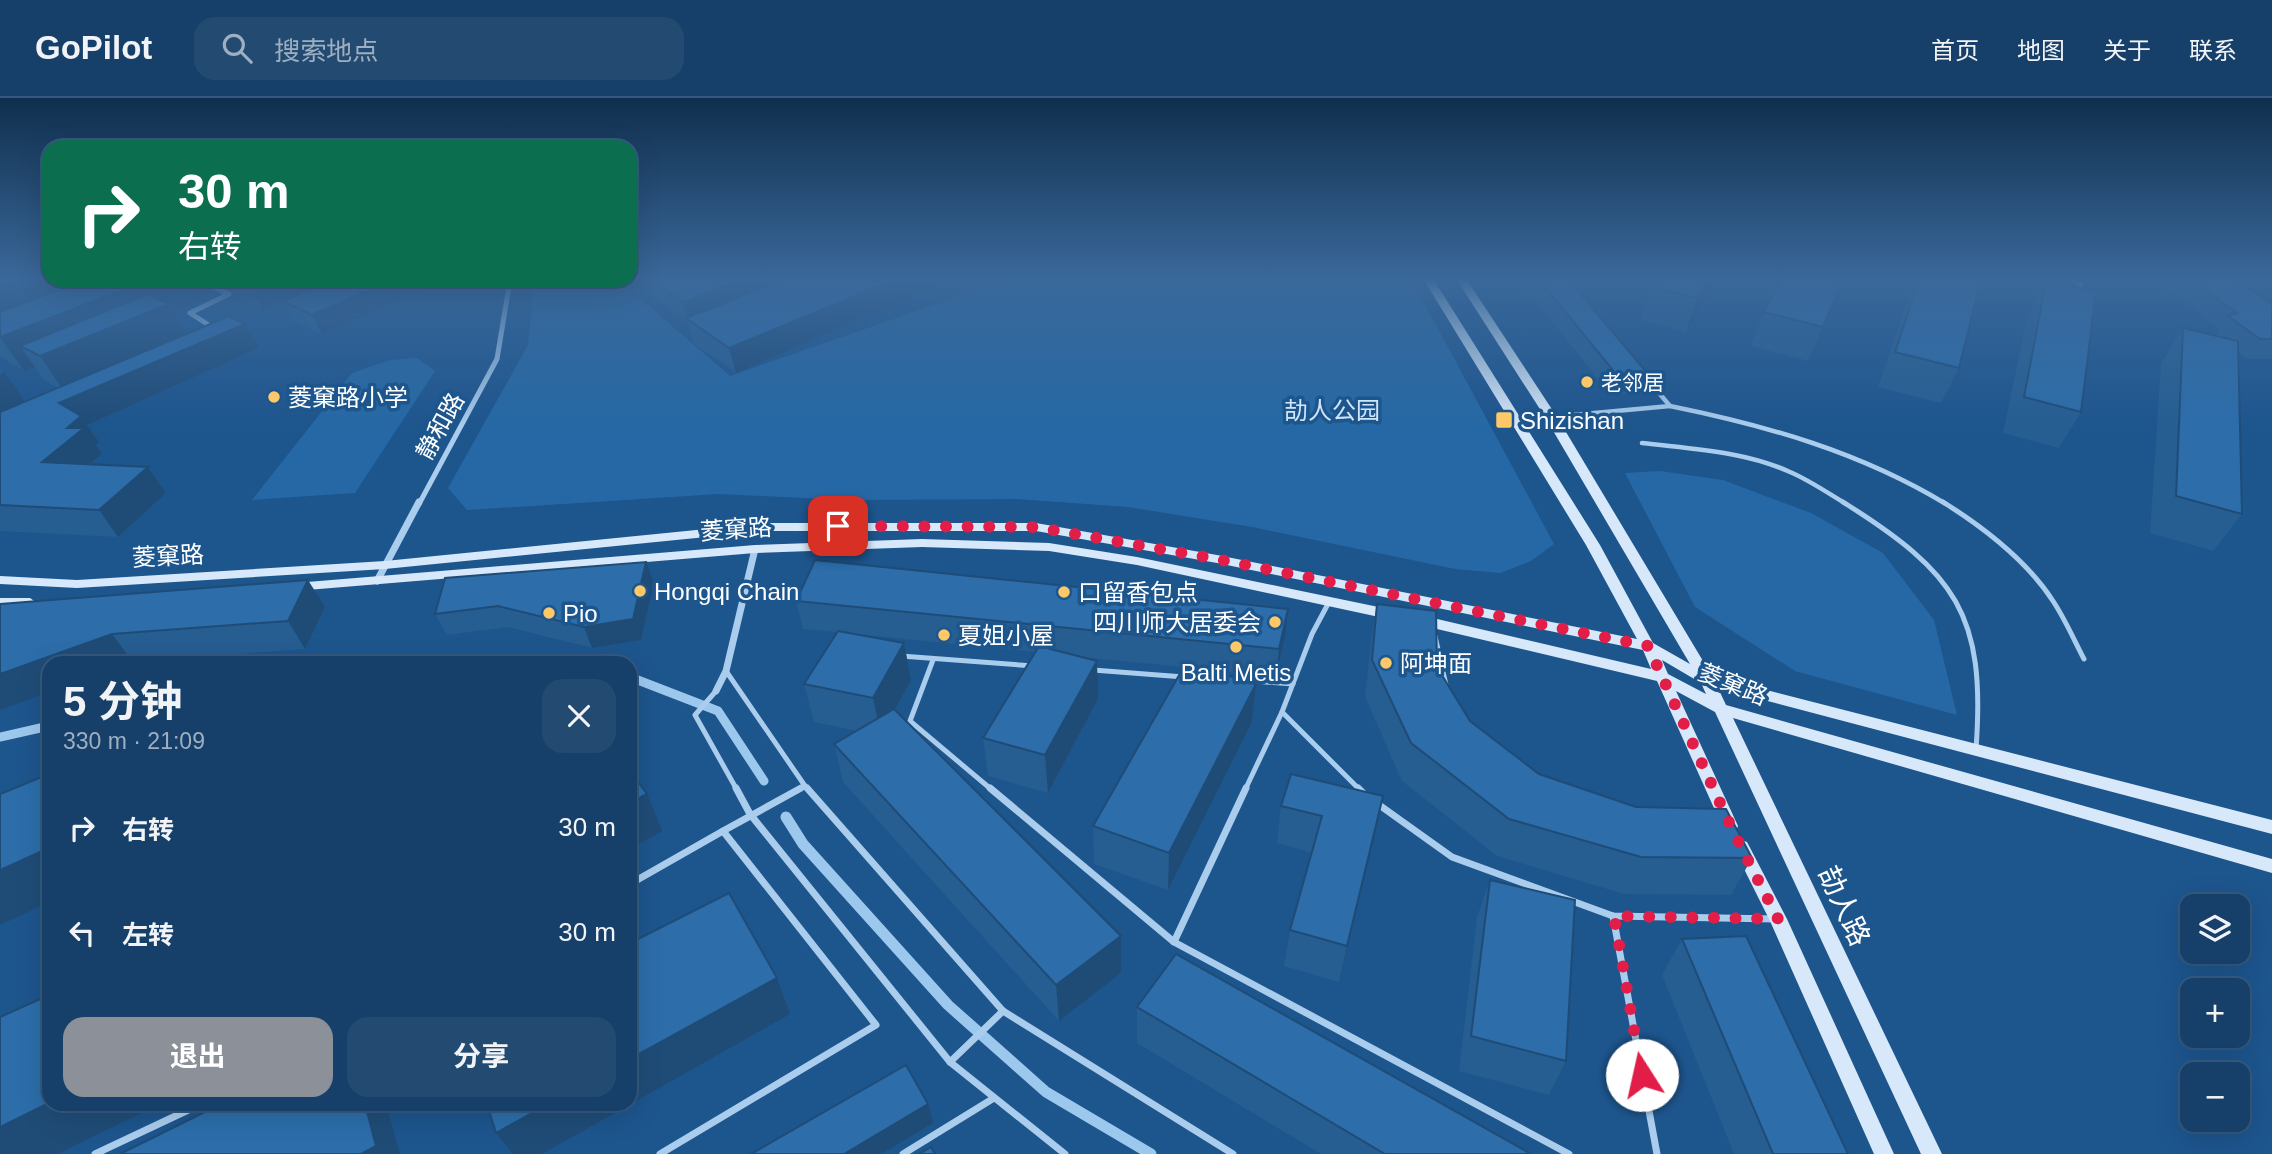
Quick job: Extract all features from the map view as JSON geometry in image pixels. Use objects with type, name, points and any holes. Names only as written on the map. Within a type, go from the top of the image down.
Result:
[{"type":"street","points":[[207,338],[220,332],[216,329]]},
{"type":"street","name":"静和路","points":[[377,581],[497,359],[502,329]]},
{"type":"street","points":[[1460,329],[1582,526],[1648,646],[1727,831],[1778,919],[1884,1154]]},
{"type":"street","name":"劼人路","points":[[1494,329],[1551,417],[1707,680],[1932,1154]]},
{"type":"street","name":"菱窠路","points":[[0,580],[77,584],[385,565],[767,527],[1036,527],[1217,559],[1648,646],[1707,680],[2272,827]]},
{"type":"street","name":"菱窠路","points":[[281,588],[755,549],[922,543],[1049,547],[1137,561],[1432,623],[1662,677],[1721,709],[2272,866]]},
{"type":"street","points":[[716,691],[726,671],[755,549]]},
{"type":"street","points":[[0,603],[39,603]]},
{"type":"lane","points":[[1634,364],[1670,406]]},
{"type":"lane","points":[[1551,417],[1670,406],[1742,419],[1825,443],[1892,472],[1961,513],[2014,556],[2053,601],[2084,659]]},
{"type":"lane","points":[[1642,443],[1713,453],[1783,468],[1861,512],[1913,550],[1941,580],[1969,626],[1980,681],[1976,749]]},
{"type":"lane","points":[[1174,942],[1282,712],[1329,602]]},
{"type":"lane","points":[[1432,623],[1451,698]]},
{"type":"lane","points":[[896,655],[1044,667]]},
{"type":"lane","points":[[933,660],[910,721],[1174,942],[1569,1154]]},
{"type":"lane","points":[[1085,670],[1196,677]]},
{"type":"lane","points":[[726,671],[805,786],[1003,1011],[1233,1154]]},
{"type":"lane","points":[[1224,679],[1293,684]]},
{"type":"lane","points":[[716,691],[695,715],[750,814],[950,1062],[1065,1154]]},
{"type":"lane","points":[[1282,712],[1361,792],[1452,857],[1614,916],[1778,919]]},
{"type":"lane","points":[[637,880],[750,814],[805,786]]},
{"type":"lane","points":[[660,1154],[876,1025],[723,831]]},
{"type":"lane","points":[[1614,916],[1657,1154]]},
{"type":"lane","points":[[950,1062],[1003,1011]]},
{"type":"lane","points":[[903,1154],[994,1098]]},
{"type":"lane","points":[[95,1154],[186,1111]]},
{"type":"green space","name":"劼人公园","points":[[529,329],[676,329],[730,376],[864,329],[1438,329],[1554,544],[1531,561],[1500,573],[1455,569],[1252,527],[1128,507],[1015,499],[846,500],[719,494],[467,510],[448,488],[528,345]]},
{"type":"green space","points":[[417,358],[435,371],[355,493],[252,500],[352,373],[390,360]]},
{"type":"green space","points":[[1660,471],[1723,480],[1811,513],[1883,553],[1934,620],[1957,715],[1795,671],[1695,607],[1625,473]]},
{"type":"building","points":[[0,329],[20,329],[0,337]]},
{"type":"building","points":[[61,329],[106,329],[40,356],[20,346]]},
{"type":"building","points":[[197,329],[233,329],[59,403],[81,416],[67,428],[84,428],[42,462],[148,467],[99,510],[0,505],[0,412]]},
{"type":"building","points":[[702,329],[774,329],[729,348]]},
{"type":"building","points":[[1579,329],[1610,329],[1648,374],[1616,374]]},
{"type":"building","points":[[1903,329],[1969,329],[1959,368],[1895,352]]},
{"type":"building","points":[[2037,329],[2091,329],[2081,412],[2024,397]]},
{"type":"building","points":[[2183,329],[2188,329],[2238,341],[2242,514],[2176,496]]},
{"type":"building","points":[[2246,329],[2272,329],[2272,339],[2260,339]]},
{"type":"building","points":[[815,560],[1288,609],[1279,649],[796,601]]},
{"type":"building","points":[[646,562],[633,619],[584,627],[498,606],[435,614],[445,578]]},
{"type":"building","points":[[308,580],[288,621],[112,634],[50,656],[42,656],[42,659],[0,674],[0,604]]},
{"type":"building","points":[[1377,604],[1436,611],[1437,667],[1470,721],[1539,774],[1636,807],[1726,809],[1752,858],[1641,857],[1509,819],[1411,743],[1372,660]]},
{"type":"building","points":[[838,631],[904,643],[873,698],[804,684]]},
{"type":"building","points":[[1039,646],[1097,661],[1045,755],[983,738]]},
{"type":"building","points":[[1186,663],[1256,684],[1169,853],[1093,826]]},
{"type":"building","points":[[894,709],[1121,936],[1056,985],[834,744]]},
{"type":"building","points":[[1291,774],[1383,796],[1347,946],[1290,930],[1322,816],[1281,806]]},
{"type":"building","points":[[42,777],[42,851],[0,870],[0,794]]},
{"type":"building","points":[[637,780],[647,794],[637,799]]},
{"type":"building","points":[[1490,880],[1575,900],[1566,1061],[1471,1036]]},
{"type":"building","points":[[729,893],[777,978],[637,1055],[637,939]]},
{"type":"building","points":[[1746,936],[1848,1154],[1773,1154],[1682,939]]},
{"type":"building","points":[[1176,954],[1531,1154],[1385,1154],[1137,1007]]},
{"type":"building","points":[[42,998],[42,1106],[0,1127],[0,1017]]},
{"type":"building","points":[[906,1065],[928,1104],[844,1154],[751,1154]]},
{"type":"building","points":[[207,1111],[367,1111],[376,1146],[361,1154],[120,1154]]},
{"type":"building","points":[[489,1111],[535,1111],[496,1133]]},
{"type":"building","points":[[931,1147],[935,1154],[919,1154]]},
{"type":"waterway","points":[[637,680],[718,711],[764,781]]},
{"type":"waterway","points":[[0,737],[42,728]]},
{"type":"waterway","points":[[786,817],[803,844],[948,1005],[1046,1092],[1151,1154]]},
{"type":"place","name":"老邻居","points":[[1587,382]]},
{"type":"place","name":"菱窠路小学","points":[[274,397]]},
{"type":"place","name":"Shizishan","points":[[1504,420]]},
{"type":"place","name":"Hongqi Chain","points":[[640,591]]},
{"type":"place","name":"口留香包点","points":[[1064,592]]},
{"type":"place","name":"Pio","points":[[549,613]]},
{"type":"place","name":"四川师大居委会","points":[[1275,622]]},
{"type":"place","name":"夏姐小屋","points":[[944,635]]},
{"type":"place","name":"Balti Metis","points":[[1236,647]]},
{"type":"place","name":"阿坤面","points":[[1386,663]]},
{"type":"route","points":[[838,526],[1036,527],[1217,559],[1648,646],[1733,831],[1778,919],[1614,916],[1642,1075]]}]
